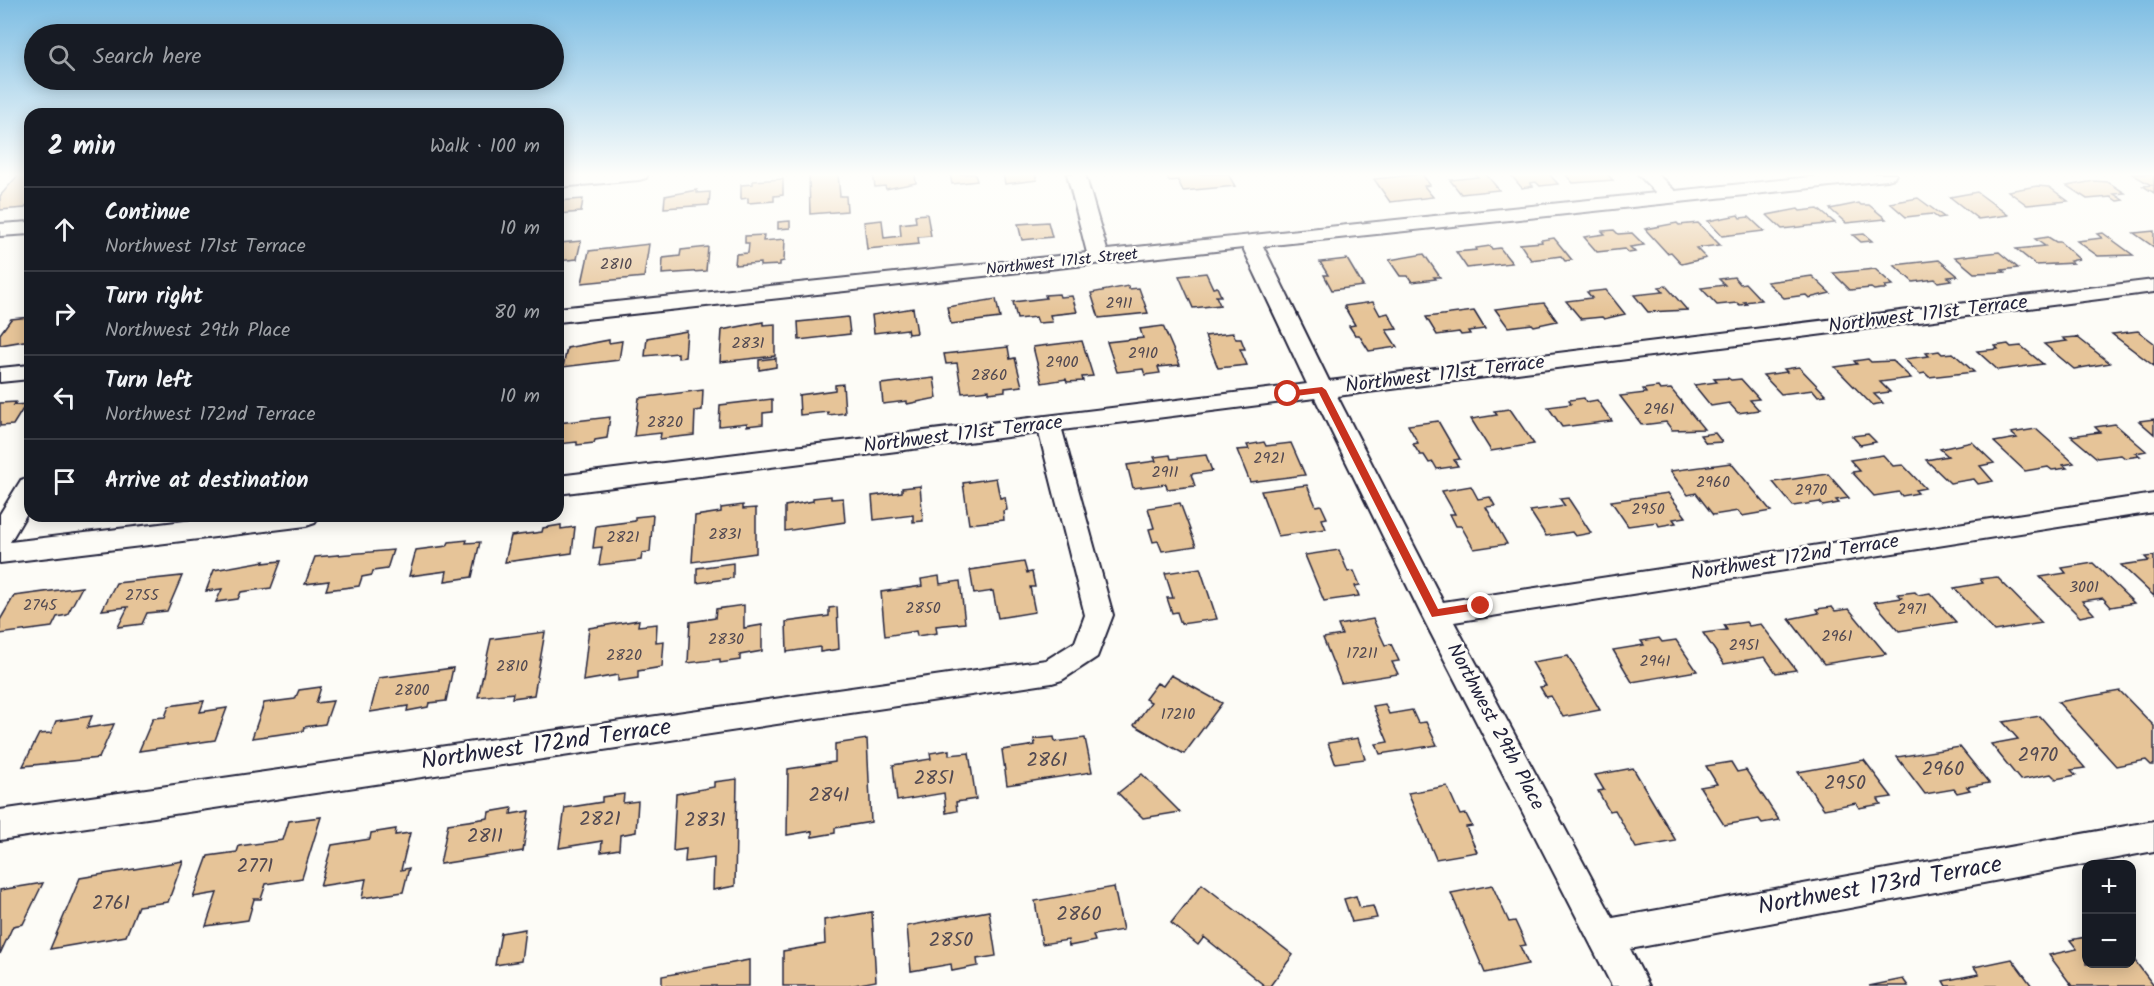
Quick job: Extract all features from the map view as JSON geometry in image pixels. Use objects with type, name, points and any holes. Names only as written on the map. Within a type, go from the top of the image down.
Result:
[{"type":"street","points":[[1089,220],[1099,258]]},
{"type":"street","name":"Northwest 171st Street","points":[[564,314],[1441,220]]},
{"type":"street","points":[[0,230],[24,228]]},
{"type":"street","name":"Northwest 29th Place","points":[[1250,241],[1322,390],[1436,614],[1631,986]]},
{"type":"street","name":"Northwest 171st Terrace","points":[[564,484],[2151,289]]},
{"type":"street","points":[[0,375],[24,373]]},
{"type":"street","name":"Northwest 172nd Terrace","points":[[0,825],[1052,671],[1087,649],[1099,615],[1049,425]]},
{"type":"street","points":[[0,536],[24,496]]},
{"type":"street","name":"Northwest 172nd Terrace","points":[[1436,614],[2154,503]]},
{"type":"street","points":[[0,554],[258,522]]},
{"type":"street","name":"Northwest 173rd Terrace","points":[[1606,936],[2154,836]]},
{"type":"building","points":[[882,220],[884,238],[901,236],[900,224],[916,222],[916,220],[928,220],[931,236],[918,237],[919,244],[867,249],[864,222]]},
{"type":"building","points":[[1752,220],[1764,231],[1722,236],[1708,221]]},
{"type":"building","points":[[1772,220],[1831,220],[1835,223],[1782,229]]},
{"type":"building","points":[[1843,220],[1876,220],[1846,223]]},
{"type":"building","points":[[790,221],[790,228],[778,229],[778,222]]},
{"type":"building","points":[[1048,222],[1052,237],[1022,240],[1018,224]]},
{"type":"building","points":[[1677,223],[1679,225],[1698,223],[1720,245],[1696,248],[1706,258],[1682,264],[1671,252],[1667,253],[1645,229]]},
{"type":"building","points":[[1614,230],[1618,234],[1632,233],[1644,245],[1630,247],[1635,252],[1629,253],[1625,249],[1597,252],[1584,237],[1605,234],[1602,231]]},
{"type":"building","points":[[2154,231],[2154,247],[2134,233]]},
{"type":"building","points":[[2103,233],[2133,255],[2098,256],[2077,241],[2102,238],[2097,234]]},
{"type":"building","points":[[1864,234],[1872,241],[1861,242],[1853,235]]},
{"type":"building","points":[[764,235],[763,241],[785,239],[784,261],[780,262],[780,265],[760,266],[760,263],[735,265],[736,254],[748,253],[749,243],[745,243],[745,236]]},
{"type":"building","points":[[2048,237],[2060,242],[2079,259],[2070,261],[2073,263],[2036,265],[2016,249],[2045,246],[2035,239]]},
{"type":"building","points":[[1554,238],[1572,260],[1565,261],[1561,256],[1531,260],[1520,244],[1542,242],[1541,240]]},
{"type":"building","points":[[581,241],[577,259],[564,260],[564,243]]},
{"type":"building","points":[[649,244],[644,277],[582,283],[589,251]]},
{"type":"building","points":[[1490,246],[1492,249],[1500,248],[1512,263],[1467,268],[1456,252],[1477,250],[1476,248]]},
{"type":"building","points":[[708,247],[706,271],[662,274],[663,258],[680,256],[681,250]]},
{"type":"building","points":[[1999,252],[2018,268],[2002,270],[2005,272],[1974,273],[1955,257]]},
{"type":"building","points":[[1424,254],[1440,277],[1412,282],[1408,276],[1400,276],[1389,260]]},
{"type":"building","points":[[1347,259],[1363,286],[1332,290],[1324,275],[1328,275],[1320,262]]},
{"type":"building","points":[[1939,260],[1958,276],[1948,277],[1951,280],[1938,282],[1935,279],[1913,282],[1894,265]]},
{"type":"building","points":[[1875,269],[1893,285],[1885,286],[1887,289],[1850,290],[1833,273]]},
{"type":"building","points":[[1206,273],[1213,288],[1217,287],[1221,296],[1216,296],[1220,305],[1193,308],[1179,276]]},
{"type":"building","points":[[1812,276],[1830,293],[1809,298],[1806,295],[1784,298],[1767,282]]},
{"type":"building","points":[[1734,277],[1740,284],[1745,283],[1761,300],[1744,302],[1747,304],[1740,305],[1737,303],[1717,305],[1701,288],[1725,285],[1719,279]]},
{"type":"building","points":[[1128,286],[1129,289],[1139,288],[1148,313],[1099,318],[1091,293]]},
{"type":"building","points":[[1666,286],[1687,310],[1648,312],[1634,295],[1663,292],[1659,287]]},
{"type":"building","points":[[1606,290],[1625,314],[1604,319],[1602,317],[1581,319],[1566,301],[1592,298],[1587,292]]},
{"type":"building","points":[[1059,294],[1060,297],[1072,296],[1077,312],[1050,315],[1052,322],[1038,323],[1036,317],[1017,319],[1013,302]]},
{"type":"building","points":[[996,299],[1000,318],[951,324],[947,307]]},
{"type":"building","points":[[1373,302],[1380,315],[1388,313],[1397,329],[1386,330],[1397,347],[1369,351],[1359,335],[1355,335],[1349,326],[1355,325],[1344,306]]},
{"type":"building","points":[[1544,303],[1557,321],[1534,326],[1532,324],[1508,327],[1495,309]]},
{"type":"building","points":[[913,308],[917,333],[908,334],[907,329],[874,333],[872,315]]},
{"type":"building","points":[[1474,311],[1485,329],[1468,331],[1470,334],[1461,335],[1459,332],[1437,335],[1426,317]]},
{"type":"building","points":[[848,317],[850,334],[799,340],[798,322]]},
{"type":"building","points":[[24,318],[24,341],[0,345],[0,334],[11,319]]},
{"type":"building","points":[[763,322],[763,325],[775,324],[775,356],[720,362],[722,330]]},
{"type":"building","points":[[1163,326],[1180,365],[1158,367],[1160,373],[1145,375],[1143,369],[1117,372],[1107,342],[1143,338],[1140,329]]},
{"type":"building","points":[[687,331],[685,357],[678,358],[678,353],[645,356],[647,338]]},
{"type":"building","points":[[2138,331],[2154,343],[2154,366],[2112,334]]},
{"type":"building","points":[[1233,333],[1236,339],[1241,339],[1245,349],[1240,349],[1247,365],[1218,368],[1205,336]]},
{"type":"building","points":[[2077,337],[2110,363],[2074,369],[2044,344],[2067,341],[2063,338]]},
{"type":"building","points":[[609,340],[609,343],[622,341],[619,360],[564,367],[567,348]]},
{"type":"building","points":[[1082,341],[1093,376],[1082,377],[1083,381],[1067,382],[1066,379],[1042,383],[1033,347]]},
{"type":"building","points":[[2008,344],[2011,347],[2021,346],[2043,364],[1998,370],[1977,351],[1998,349],[1995,346]]},
{"type":"building","points":[[1008,347],[1010,359],[1015,358],[1022,386],[989,393],[989,390],[962,393],[957,363],[946,364],[944,354]]},
{"type":"building","points":[[1939,351],[1942,354],[1953,353],[1974,372],[1929,377],[1925,373],[1920,374],[1904,359],[1929,356],[1926,353]]},
{"type":"building","points":[[776,358],[776,367],[759,370],[759,360]]},
{"type":"building","points":[[1868,359],[1871,362],[1893,361],[1911,378],[1880,382],[1890,392],[1874,394],[1883,403],[1872,405],[1835,367],[1857,364],[1854,361]]},
{"type":"building","points":[[1799,367],[1826,395],[1818,396],[1813,390],[1781,394],[1763,375],[1787,372],[1784,369]]},
{"type":"building","points":[[934,378],[937,398],[907,404],[907,401],[883,404],[881,384]]},
{"type":"building","points":[[1714,379],[1741,379],[1759,399],[1750,400],[1759,410],[1738,413],[1729,403],[1711,406],[1694,385],[1717,382]]},
{"type":"building","points":[[843,384],[845,413],[800,415],[799,395],[835,390],[835,385]]},
{"type":"building","points":[[1658,387],[1660,390],[1671,389],[1704,429],[1672,430],[1666,422],[1642,425],[1620,396],[1646,393],[1643,389]]},
{"type":"building","points":[[703,390],[702,410],[695,411],[694,435],[660,439],[661,433],[634,436],[639,398]]},
{"type":"building","points":[[1584,398],[1586,402],[1597,400],[1612,421],[1562,427],[1548,407],[1571,404],[1569,400]]},
{"type":"building","points":[[772,399],[772,412],[763,413],[763,424],[719,426],[720,405]]},
{"type":"building","points":[[0,403],[24,404],[13,425],[0,426]]},
{"type":"building","points":[[1510,409],[1534,444],[1491,451],[1471,419],[1497,415],[1494,411]]},
{"type":"building","points":[[610,417],[607,438],[595,440],[594,443],[577,445],[577,442],[564,443],[564,422]]},
{"type":"building","points":[[2154,419],[2154,434],[2139,421]]},
{"type":"building","points":[[1438,421],[1460,459],[1454,460],[1458,466],[1437,469],[1433,462],[1429,463],[1424,455],[1420,455],[1413,444],[1418,443],[1408,425]]},
{"type":"building","points":[[2115,424],[2146,451],[2136,453],[2140,456],[2133,457],[2125,458],[2121,455],[2097,458],[2071,436],[2100,432],[2095,427]]},
{"type":"building","points":[[2036,429],[2074,463],[2063,465],[2067,468],[2052,470],[2048,467],[2025,471],[1994,442],[2017,438],[2011,433]]},
{"type":"building","points":[[1715,433],[1722,442],[1706,443],[1700,435]]},
{"type":"building","points":[[1868,434],[1876,442],[1860,445],[1852,436]]},
{"type":"building","points":[[1264,442],[1266,446],[1291,443],[1305,475],[1250,482],[1237,450],[1249,449],[1247,445]]},
{"type":"building","points":[[1972,442],[1994,463],[1980,466],[1993,481],[1978,484],[1974,479],[1950,483],[1926,460],[1948,456],[1940,449]]},
{"type":"building","points":[[1170,455],[1171,459],[1206,455],[1212,471],[1191,474],[1195,486],[1167,489],[1166,484],[1133,488],[1127,465],[1156,461],[1154,457]]},
{"type":"building","points":[[1883,455],[1893,466],[1903,465],[1925,488],[1915,490],[1918,493],[1902,496],[1899,492],[1874,496],[1852,472],[1860,471],[1850,460]]},
{"type":"building","points":[[1731,463],[1771,511],[1742,516],[1738,511],[1713,515],[1696,493],[1688,495],[1670,471]]},
{"type":"building","points":[[1828,474],[1849,498],[1836,500],[1839,503],[1823,506],[1820,502],[1793,506],[1773,482]]},
{"type":"building","points":[[996,478],[1000,498],[1005,497],[1007,510],[1003,511],[1004,520],[969,524],[963,483]]},
{"type":"building","points":[[1307,485],[1316,506],[1321,505],[1327,518],[1322,519],[1326,529],[1278,536],[1261,491]]},
{"type":"building","points":[[920,486],[923,521],[913,522],[913,515],[874,520],[872,496],[902,492],[902,488]]},
{"type":"building","points":[[1471,486],[1478,499],[1490,497],[1495,506],[1486,507],[1507,544],[1474,549],[1461,526],[1456,526],[1450,514],[1455,514],[1442,491]]},
{"type":"building","points":[[1668,493],[1686,517],[1673,519],[1676,523],[1659,526],[1657,522],[1628,526],[1611,501]]},
{"type":"building","points":[[831,496],[831,499],[843,498],[845,522],[785,531],[785,506],[813,501],[813,498]]},
{"type":"building","points":[[1568,498],[1591,533],[1575,536],[1572,532],[1546,536],[1530,511],[1565,506],[1560,499]]},
{"type":"building","points":[[1180,503],[1196,546],[1162,551],[1158,541],[1153,542],[1149,529],[1154,528],[1148,508]]},
{"type":"building","points":[[743,505],[743,509],[756,508],[756,553],[692,562],[695,516],[721,512],[721,508]]},
{"type":"building","points":[[653,515],[650,552],[642,553],[641,560],[599,565],[602,547],[593,548],[596,526],[635,521],[635,517]]},
{"type":"building","points":[[561,525],[561,529],[575,527],[572,553],[505,562],[511,536],[542,532],[543,528]]},
{"type":"building","points":[[467,540],[466,543],[480,542],[472,577],[445,581],[447,571],[409,576],[416,550],[447,546],[449,542]]},
{"type":"building","points":[[393,550],[387,569],[373,571],[372,575],[362,577],[359,586],[326,590],[329,581],[305,584],[315,557]]},
{"type":"building","points":[[1339,550],[1348,572],[1354,571],[1360,585],[1355,586],[1359,596],[1324,601],[1305,555]]},
{"type":"building","points":[[2154,556],[2154,596],[2121,565],[2149,561],[2145,557]]},
{"type":"building","points":[[264,561],[263,563],[281,561],[271,588],[241,592],[238,599],[216,602],[222,589],[206,591],[214,570]]},
{"type":"building","points":[[1024,562],[1027,573],[1032,572],[1035,587],[1030,587],[1035,612],[998,618],[993,591],[974,594],[970,570]]},
{"type":"building","points":[[733,563],[733,578],[697,583],[697,568]]},
{"type":"building","points":[[2093,563],[2134,603],[2111,607],[2103,598],[2082,601],[2094,614],[2080,617],[2040,577],[2066,573],[2062,568]]},
{"type":"building","points":[[1200,568],[1217,619],[1181,624],[1177,612],[1172,613],[1167,598],[1173,598],[1165,573]]},
{"type":"building","points":[[182,576],[167,611],[147,613],[142,624],[118,627],[128,607],[102,610],[116,583]]},
{"type":"building","points":[[939,576],[940,584],[960,581],[965,623],[936,626],[937,633],[917,636],[916,631],[885,636],[881,592],[922,586],[921,579]]},
{"type":"building","points":[[1997,577],[2042,623],[1994,631],[1954,588],[1983,583],[1980,579]]},
{"type":"building","points":[[82,587],[67,615],[57,617],[52,627],[0,634],[0,620],[14,596]]},
{"type":"building","points":[[1915,592],[1918,595],[1930,593],[1956,622],[1899,631],[1874,602],[1902,598],[1898,594]]},
{"type":"building","points":[[744,605],[744,628],[762,625],[762,651],[740,655],[740,660],[720,663],[720,659],[688,663],[690,622],[715,618],[716,609]]},
{"type":"building","points":[[837,607],[839,649],[820,652],[820,647],[787,652],[786,622],[829,616],[829,608]]},
{"type":"building","points":[[1832,607],[1835,611],[1849,609],[1886,654],[1824,664],[1789,619],[1819,613],[1816,609]]},
{"type":"building","points":[[1373,619],[1385,645],[1391,644],[1399,661],[1392,662],[1398,674],[1341,683],[1323,638],[1342,635],[1338,625]]},
{"type":"building","points":[[639,620],[638,626],[657,624],[656,642],[664,641],[662,667],[638,671],[638,678],[618,681],[618,675],[583,681],[589,628]]},
{"type":"building","points":[[1746,622],[1749,626],[1761,624],[1796,670],[1776,673],[1765,657],[1724,664],[1703,633],[1727,630],[1724,625]]},
{"type":"building","points":[[545,632],[534,695],[512,698],[513,693],[478,697],[491,639]]},
{"type":"building","points":[[1659,638],[1662,642],[1676,640],[1697,671],[1632,682],[1613,650],[1644,645],[1641,641]]},
{"type":"building","points":[[1568,656],[1600,710],[1563,717],[1551,696],[1546,697],[1540,687],[1546,686],[1532,662]]},
{"type":"building","points":[[453,668],[446,701],[429,703],[428,707],[407,711],[408,706],[370,712],[379,678]]},
{"type":"building","points":[[1171,675],[1222,703],[1184,754],[1134,725],[1151,702],[1145,699],[1157,683],[1163,686]]},
{"type":"building","points":[[321,687],[316,703],[333,701],[325,724],[304,727],[303,731],[252,738],[264,703],[295,699],[299,690]]},
{"type":"building","points":[[2120,691],[2154,726],[2154,765],[2146,760],[2116,766],[2058,702]]},
{"type":"building","points":[[204,701],[200,712],[227,708],[215,740],[139,751],[153,718],[165,717],[169,706]]},
{"type":"building","points":[[1385,704],[1389,714],[1412,710],[1418,723],[1426,722],[1437,745],[1380,754],[1376,744],[1388,742],[1373,706]]},
{"type":"building","points":[[92,716],[87,728],[114,724],[99,758],[23,766],[39,734],[51,733],[56,721]]},
{"type":"building","points":[[2040,716],[2085,768],[2071,770],[2076,775],[2056,779],[2051,774],[2020,780],[1991,744],[2018,739],[2003,722]]},
{"type":"building","points":[[1054,737],[1055,742],[1085,738],[1092,772],[1007,785],[1002,750],[1035,745],[1034,739]]},
{"type":"building","points":[[1358,738],[1365,759],[1335,763],[1328,743]]},
{"type":"building","points":[[867,739],[871,822],[835,828],[835,833],[812,837],[812,831],[787,835],[788,769],[835,762],[835,744]]},
{"type":"building","points":[[1960,747],[1989,783],[1967,787],[1970,790],[1957,793],[1954,789],[1925,794],[1897,757]]},
{"type":"building","points":[[949,750],[949,755],[969,753],[976,799],[956,802],[957,811],[946,813],[944,793],[897,801],[893,765],[931,759],[930,753]]},
{"type":"building","points":[[1864,760],[1892,797],[1878,799],[1881,804],[1859,808],[1856,803],[1824,809],[1798,772]]},
{"type":"building","points":[[1731,762],[1737,772],[1746,770],[1779,820],[1762,823],[1759,819],[1724,825],[1700,787],[1717,784],[1706,766]]},
{"type":"building","points":[[1633,768],[1676,841],[1636,848],[1615,810],[1609,811],[1598,791],[1604,790],[1595,775]]},
{"type":"building","points":[[1142,774],[1180,812],[1143,818],[1118,793]]},
{"type":"building","points":[[737,779],[735,886],[713,890],[714,858],[685,862],[686,849],[673,851],[676,794],[714,787],[714,782]]},
{"type":"building","points":[[1447,786],[1460,815],[1466,814],[1472,826],[1466,827],[1477,852],[1436,859],[1408,793]]},
{"type":"building","points":[[624,794],[623,803],[638,801],[636,832],[620,835],[619,849],[601,852],[602,841],[559,848],[565,808],[602,802],[602,797]]},
{"type":"building","points":[[512,808],[511,814],[529,811],[523,851],[440,864],[448,824],[488,818],[489,812]]},
{"type":"building","points":[[321,817],[302,878],[266,884],[261,899],[254,899],[248,920],[206,926],[217,893],[193,897],[208,856],[237,852],[239,846],[283,840],[289,821]]},
{"type":"building","points":[[396,829],[395,835],[410,833],[401,870],[409,868],[403,892],[362,898],[366,879],[320,886],[332,845],[370,839],[371,833]]},
{"type":"building","points":[[183,861],[168,902],[138,906],[126,936],[50,949],[80,878]]},
{"type":"building","points":[[43,883],[23,924],[13,926],[0,954],[0,890]]},
{"type":"building","points":[[1202,884],[1293,955],[1270,986],[1265,986],[1204,937],[1198,945],[1171,923]]},
{"type":"building","points":[[1492,885],[1509,922],[1515,921],[1526,945],[1520,946],[1528,964],[1485,973],[1451,893]]},
{"type":"building","points":[[1114,887],[1123,930],[1093,935],[1095,941],[1069,946],[1068,940],[1042,944],[1035,901]]},
{"type":"building","points":[[1356,896],[1360,908],[1373,906],[1377,918],[1352,922],[1344,899]]},
{"type":"building","points":[[989,911],[996,956],[977,959],[978,966],[952,971],[951,964],[911,971],[907,926]]},
{"type":"building","points":[[872,912],[876,981],[849,986],[783,986],[783,951],[825,944],[824,920]]},
{"type":"building","points":[[525,929],[521,961],[495,965],[501,933]]},
{"type":"building","points":[[2082,938],[2082,968],[2136,968],[2136,962],[2154,986],[2072,986],[2049,955],[2077,949],[2070,940]]},
{"type":"building","points":[[2012,959],[2032,986],[1946,986],[1943,981],[1979,974],[1974,967]]},
{"type":"building","points":[[749,960],[749,986],[662,986],[662,976]]},
{"type":"building","points":[[1903,979],[1908,986],[1869,986]]},
{"type":"route","points":[[1288,394],[1322,390],[1436,614],[1481,606]]}]
